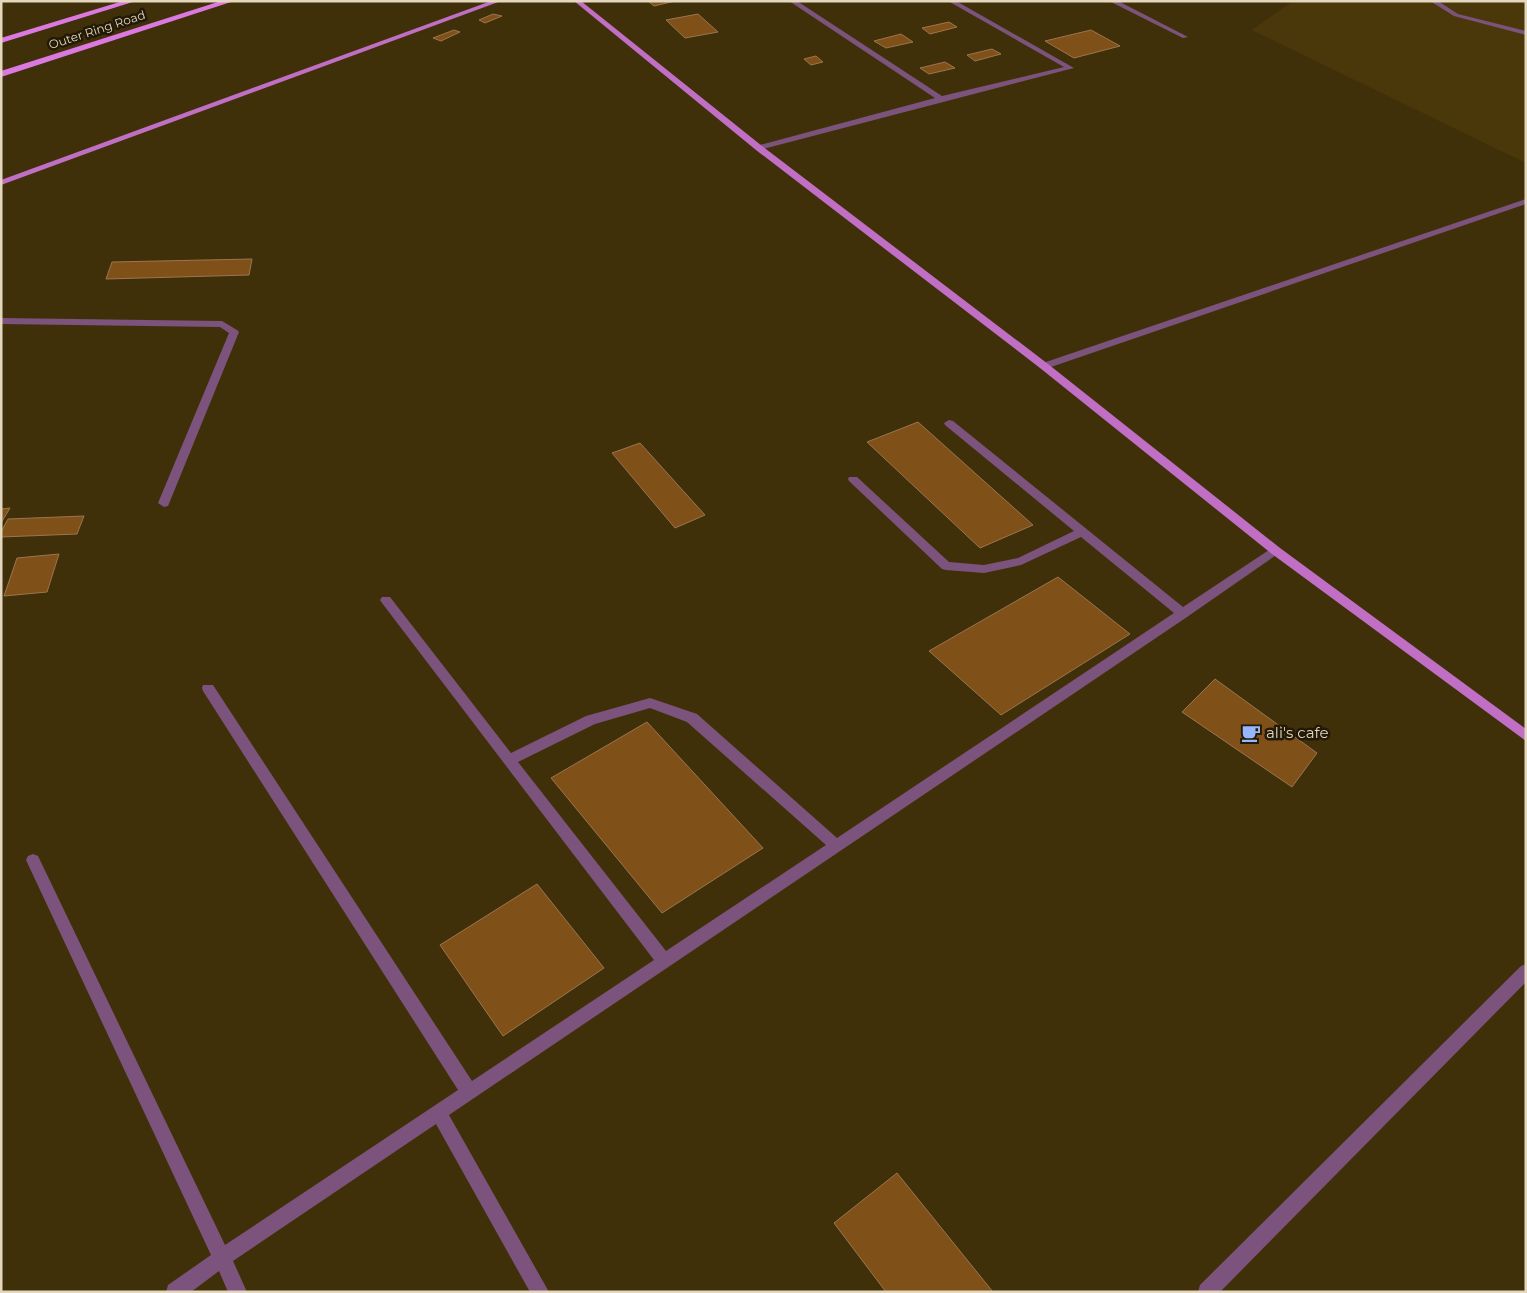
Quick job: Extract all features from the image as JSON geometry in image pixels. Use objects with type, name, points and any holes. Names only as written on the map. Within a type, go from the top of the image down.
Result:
[{"type":"highway","name":"Outer Ring Road","points":[[1,41],[132,1]]},
{"type":"highway","name":"Outer Ring Road","points":[[1,74],[230,1]]},
{"type":"main road","points":[[1,184],[498,1]]},
{"type":"main road","points":[[577,1],[759,148],[1044,366],[1276,551],[1526,736]]},
{"type":"street","points":[[792,1],[941,99]]},
{"type":"street","points":[[759,148],[941,99],[1070,68],[951,1]]},
{"type":"street","points":[[1112,1],[1185,37]]},
{"type":"street","points":[[1433,1],[1456,15],[1526,33]]},
{"type":"street","points":[[1044,366],[1526,201]]},
{"type":"street","points":[[1,321],[222,324],[234,332],[164,503]]},
{"type":"street","points":[[949,423],[1183,614]]},
{"type":"street","points":[[853,479],[946,566],[984,569],[1021,561],[1082,532]]},
{"type":"street","points":[[175,1292],[222,1258],[1276,551]]},
{"type":"street","points":[[386,600],[665,962]]},
{"type":"street","points":[[208,688],[470,1093]]},
{"type":"street","points":[[509,760],[591,720],[650,703],[692,718],[837,846]]},
{"type":"street","points":[[33,860],[238,1292]]},
{"type":"street","points":[[1211,1290],[1526,971]]},
{"type":"street","points":[[439,1114],[540,1292]]},
{"type":"shaded area","points":[[1293,1],[1526,1],[1526,163],[1252,30]]},
{"type":"building","points":[[648,1],[675,1],[654,6]]},
{"type":"building","points":[[493,14],[502,16],[485,23],[479,20]]},
{"type":"building","points":[[698,14],[718,32],[685,38],[666,20]]},
{"type":"building","points":[[949,22],[957,27],[930,34],[922,28]]},
{"type":"building","points":[[454,30],[460,32],[441,41],[433,38]]},
{"type":"building","points":[[1091,30],[1120,46],[1074,58],[1045,41]]},
{"type":"building","points":[[901,34],[913,42],[886,48],[874,41]]},
{"type":"building","points":[[992,49],[1001,54],[975,61],[967,55]]},
{"type":"building","points":[[816,56],[823,62],[811,65],[804,59]]},
{"type":"building","points":[[945,62],[955,68],[929,74],[920,68]]},
{"type":"building","points":[[252,259],[249,275],[106,279],[112,262]]},
{"type":"building","points":[[918,422],[1033,525],[980,548],[867,442]]},
{"type":"building","points":[[640,443],[705,515],[675,528],[612,453]]},
{"type":"building","points":[[10,508],[1,523],[1,509]]},
{"type":"building","points":[[84,516],[77,534],[1,537],[1,532],[8,519]]},
{"type":"building","points":[[59,554],[47,592],[4,596],[17,558]]},
{"type":"building","points":[[1058,577],[1130,634],[1001,715],[929,651]]},
{"type":"building","name":"ali's cafe","points":[[1215,679],[1317,753],[1292,787],[1182,712]]},
{"type":"building","points":[[647,722],[763,848],[662,913],[551,778]]},
{"type":"building","points":[[537,884],[604,968],[503,1036],[440,945]]},
{"type":"building","points":[[897,1173],[993,1292],[886,1292],[834,1223]]},
{"type":"place","name":"ali's cafe","points":[[1251,733]]}]
